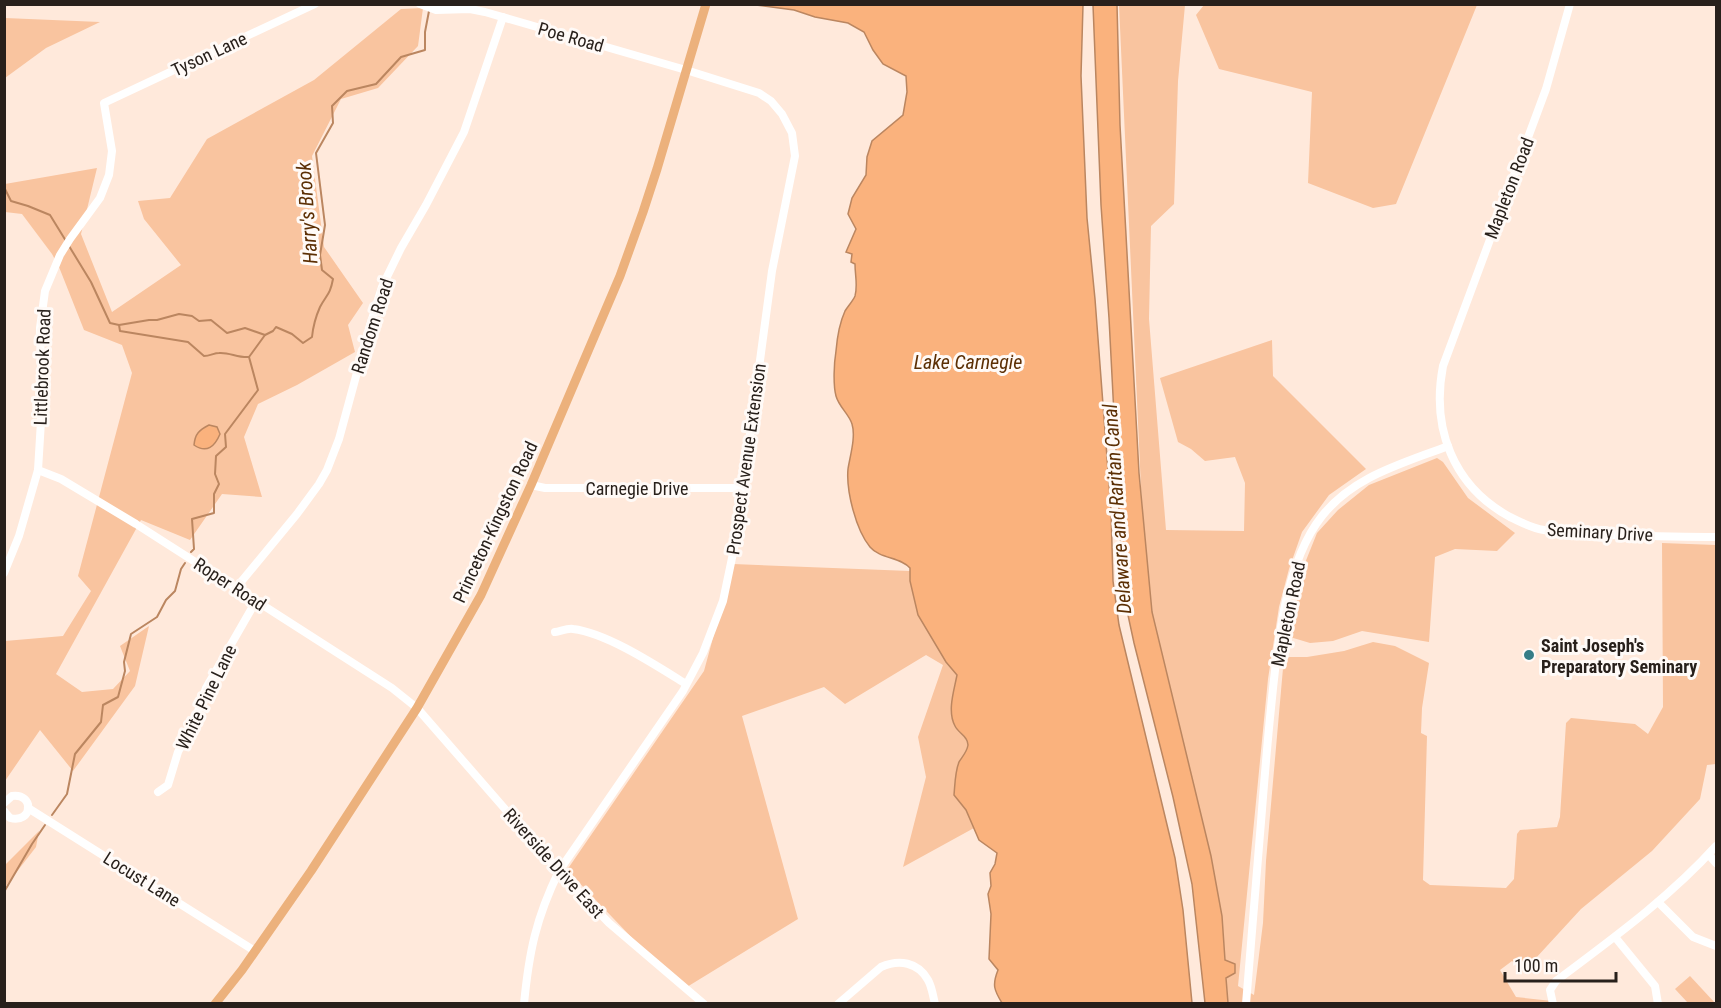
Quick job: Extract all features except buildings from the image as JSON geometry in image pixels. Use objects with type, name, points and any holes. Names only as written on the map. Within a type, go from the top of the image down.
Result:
[{"type":"main road","name":"Princeton-Kingston Road","points":[[215,1004],[299,890],[417,708],[481,595],[531,485],[620,276],[643,212],[706,4]]},
{"type":"street","name":"Tyson Lane","points":[[104,103],[315,4]]},
{"type":"street","name":"Mapleton Road","points":[[1246,1004],[1274,684],[1287,600],[1297,562],[1322,516],[1354,487],[1387,469],[1448,446],[1441,420],[1439,397],[1443,366],[1546,89],[1570,4]]},
{"type":"street","name":"Poe Road","points":[[423,5],[436,10],[470,9],[503,17],[686,70]]},
{"type":"street","name":"Random Road","points":[[236,588],[297,514],[327,470],[339,439],[382,287],[464,132],[503,17]]},
{"type":"street","name":"Prospect Avenue Extension","points":[[524,1004],[527,969],[545,899],[559,870],[687,684],[723,602],[736,539],[772,271],[795,156],[794,144],[792,133],[782,114],[777,106],[767,98],[759,93],[686,70]]},
{"type":"street","name":"Littlebrook Road","points":[[4,573],[19,536],[38,470],[42,405],[40,328],[42,309],[51,274],[70,238],[100,198],[110,175],[112,151],[104,103]]},
{"type":"street","name":"Seminary Drive","points":[[1448,446],[1460,472],[1471,488],[1496,509],[1527,526],[1569,533],[1716,537]]},
{"type":"street","name":"Roper Road","points":[[38,470],[62,479],[136,524],[392,688],[417,708]]},
{"type":"street","name":"Carnegie Drive","points":[[531,485],[545,488],[743,488]]},
{"type":"street","name":"White Pine Lane","points":[[158,792],[168,785],[178,752],[196,717],[206,688],[256,601]]},
{"type":"street","points":[[555,632],[572,628],[601,636],[646,659],[687,684]]},
{"type":"street","name":"Riverside Drive East","points":[[417,708],[559,870],[609,923],[704,1004]]},
{"type":"street","name":"Locust Lane","points":[[4,803],[8,798],[20,795],[26,800],[28,808],[255,951]]},
{"type":"street","points":[[4,811],[10,818],[18,819],[25,815],[28,808]]},
{"type":"street","points":[[1553,1004],[1550,990],[1556,981],[1641,918],[1716,846]]},
{"type":"street","points":[[1709,855],[1716,863]]},
{"type":"street","points":[[1658,902],[1693,937],[1716,946]]},
{"type":"street","points":[[1615,937],[1655,986],[1658,1004]]},
{"type":"street","points":[[838,1004],[881,967],[902,962],[924,973],[930,984],[935,1004]]},
{"type":"shaded area","points":[[1119,5],[1185,5],[1178,81],[1174,204],[1151,226],[1149,319],[1166,530],[1244,531],[1245,483],[1235,457],[1205,461],[1178,442],[1160,378],[1272,340],[1273,376],[1366,469],[1329,495],[1302,532],[1279,607],[1268,679],[1238,986],[1254,995],[1263,923],[1266,861],[1284,657],[1307,657],[1344,651],[1373,642],[1395,646],[1429,663],[1422,708],[1421,733],[1427,736],[1423,880],[1430,885],[1506,888],[1514,879],[1517,834],[1520,830],[1557,827],[1560,817],[1566,723],[1571,718],[1635,724],[1648,734],[1663,707],[1662,543],[1716,545],[1716,764],[1707,765],[1700,799],[1652,851],[1581,909],[1524,971],[1512,961],[1500,970],[1516,997],[1554,1003],[1228,1003],[1222,916],[1211,856],[1152,612],[1143,532]]},
{"type":"shaded area","points":[[1204,5],[1477,5],[1396,204],[1373,208],[1308,183],[1312,92],[1219,69],[1196,15]]},
{"type":"shaded area","points":[[423,8],[418,46],[378,88],[341,99],[312,156],[324,247],[363,303],[348,325],[355,352],[258,404],[244,437],[262,497],[222,494],[190,540],[141,520],[56,674],[82,692],[113,689],[130,671],[120,646],[149,626],[135,686],[73,771],[40,730],[5,781],[5,641],[63,636],[91,591],[78,576],[132,373],[122,345],[84,330],[52,254],[22,214],[5,212],[5,184],[97,168],[81,234],[112,312],[181,265],[144,219],[138,201],[170,198],[207,139],[314,80],[401,9]]},
{"type":"shaded area","points":[[5,18],[100,22],[46,48],[5,78]]},
{"type":"shaded area","points":[[1437,458],[1443,462],[1468,498],[1515,533],[1497,551],[1455,549],[1435,557],[1429,642],[1362,631],[1333,641],[1310,643],[1290,637],[1303,568],[1317,533],[1338,510],[1369,485]]},
{"type":"shaded area","points":[[733,564],[910,571],[918,615],[946,662],[957,675],[951,707],[955,727],[968,744],[959,763],[954,795],[966,810],[974,828],[903,867],[926,777],[918,737],[943,665],[926,655],[845,704],[824,687],[742,716],[798,919],[682,990],[567,870],[704,671]]},
{"type":"shaded area","points":[[39,831],[36,847],[5,887],[5,865]]},
{"type":"shaded area","points":[[1690,976],[1715,1003],[1688,1003],[1675,989]]},
{"type":"water","name":"Lake Carnegie","points":[[756,5],[1083,5],[1081,76],[1087,218],[1111,510],[1113,581],[1119,625],[1175,858],[1183,910],[1192,1003],[1002,1003],[997,994],[995,980],[998,970],[989,959],[991,914],[988,894],[991,886],[990,873],[997,853],[979,840],[966,810],[954,795],[959,762],[968,745],[955,726],[952,714],[957,675],[946,662],[918,615],[910,581],[910,568],[906,564],[874,551],[860,531],[853,510],[848,478],[853,429],[851,420],[837,400],[834,386],[839,331],[843,315],[855,296],[856,288],[855,264],[851,262],[852,254],[846,252],[856,229],[848,214],[852,198],[866,175],[867,157],[872,141],[903,115],[907,92],[906,76],[883,64],[864,32],[848,23],[815,17],[794,10]]},
{"type":"water","points":[[1093,5],[1117,5],[1120,125],[1139,473],[1152,612],[1211,856],[1222,916],[1225,960],[1235,964],[1235,973],[1226,978],[1228,1003],[1205,1003],[1192,884],[1126,606],[1101,205]]},
{"type":"water","points":[[209,425],[217,427],[220,434],[216,442],[207,449],[199,448],[194,445],[195,438]]},
{"type":"waterway","name":"Harry's Brook","points":[[191,552],[194,549],[192,519],[214,513],[214,494],[219,484],[215,474],[216,456],[226,447],[225,434],[258,390],[249,357],[265,335],[276,327],[292,334],[303,343],[312,337],[319,310],[331,288],[333,279],[322,270],[320,255],[325,225],[316,153],[333,123],[332,106],[347,91],[376,84],[401,57],[425,50],[425,32],[429,11]]},
{"type":"waterway","points":[[4,187],[11,201],[50,215],[66,241]]},
{"type":"waterway","points":[[69,246],[91,282],[110,323],[119,325],[120,331],[188,342],[204,356],[223,353],[249,357]]},
{"type":"waterway","points":[[119,325],[157,320],[179,314],[192,316],[199,321],[211,320],[227,333],[245,328],[265,335]]},
{"type":"waterway","name":"Harry's Brook","points":[[52,815],[67,794],[75,754],[101,722],[103,705],[118,697],[131,634],[157,617],[166,600],[175,591],[185,563]]},
{"type":"waterway","name":"Harry's Brook","points":[[4,892],[45,825]]},
{"type":"place","name":"Saint Joseph's Preparatory Seminary","points":[[1529,655]]},
{"type":"water label","name":"Delaware and Raritan Canal","points":[[1117,509]]}]
